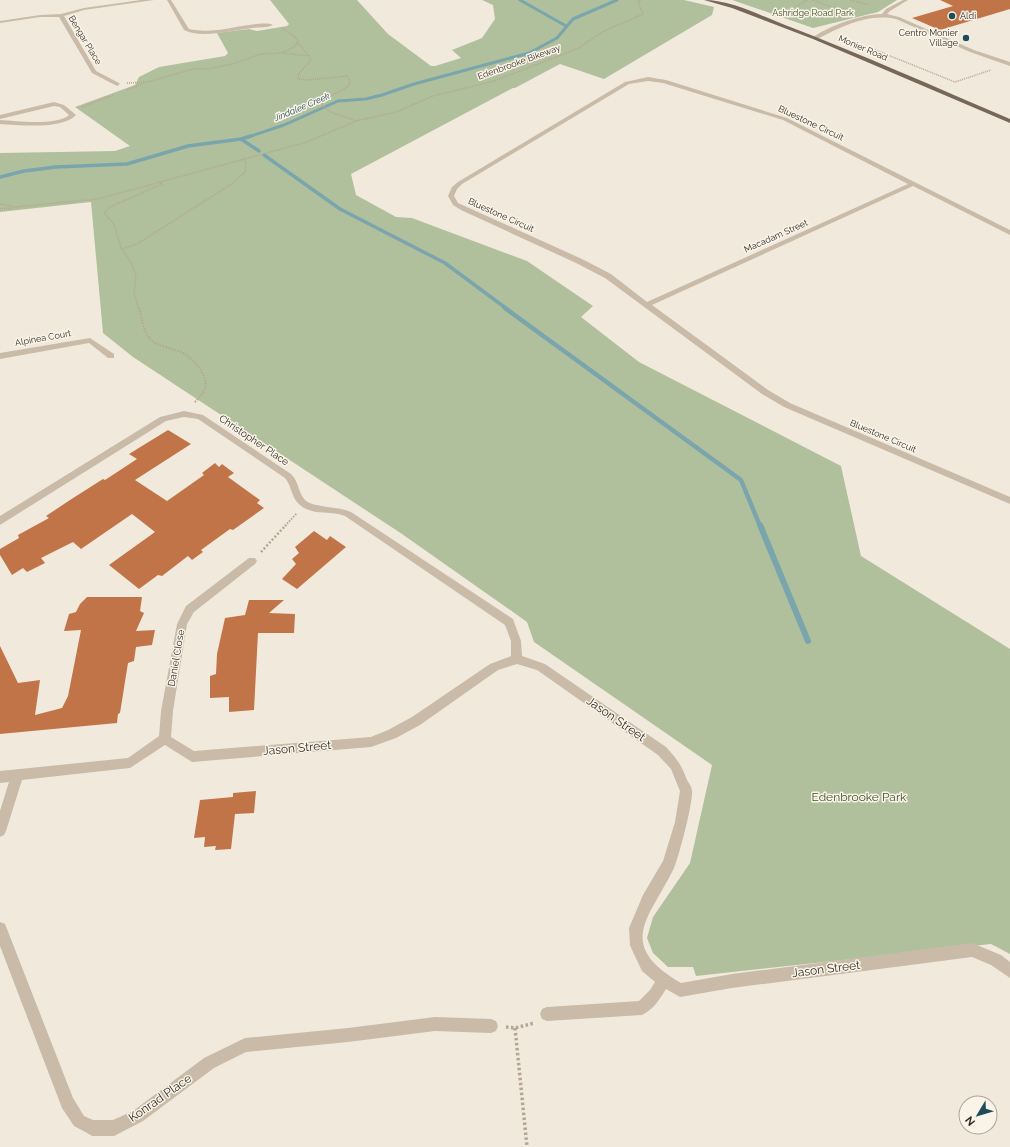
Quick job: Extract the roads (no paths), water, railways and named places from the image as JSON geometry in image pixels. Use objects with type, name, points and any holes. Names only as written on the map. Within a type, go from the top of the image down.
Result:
[{"type":"main road","name":"Monier Road","points":[[706,0],[734,7],[815,38],[1010,121]]},
{"type":"street","points":[[0,22],[40,16],[61,15],[84,9],[152,0]]},
{"type":"street","points":[[169,0],[187,30],[194,32],[271,25]]},
{"type":"street","points":[[884,15],[888,10],[906,0]]},
{"type":"street","name":"Bengar Place","points":[[61,15],[94,72],[117,84]]},
{"type":"street","points":[[815,38],[844,23],[874,15],[884,15],[897,18],[972,51],[1009,64]]},
{"type":"street","name":"Bluestone Circuit","points":[[1010,233],[785,119],[664,81],[648,79],[627,84],[460,182],[454,188],[451,196],[455,204],[463,209],[608,276],[765,392],[787,405],[1010,501]]},
{"type":"street","points":[[0,116],[51,104],[60,105],[73,114],[73,117],[60,122],[0,122]]},
{"type":"street","name":"Macadam Street","points":[[646,305],[913,184]]},
{"type":"street","name":"Alpinea Court","points":[[0,356],[90,340],[111,356]]},
{"type":"street","name":"Christopher Place","points":[[0,521],[163,419],[184,414],[200,417],[288,476],[294,483],[299,498],[305,504],[315,508],[346,513],[508,622],[516,641],[518,659]]},
{"type":"street","name":"Daniel Close","points":[[165,739],[167,711],[182,624],[190,609],[252,561]]},
{"type":"street","name":"Jason Street","points":[[165,739],[192,758],[371,742],[392,734],[416,721],[494,667],[518,659],[541,667],[662,751],[676,766],[686,791],[681,822],[669,864],[648,900],[636,928],[637,945],[647,966],[663,980],[680,990],[732,981],[972,950],[996,960],[1010,971]]},
{"type":"street","points":[[0,777],[130,763],[165,739]]},
{"type":"street","points":[[0,831],[16,776]]},
{"type":"street","name":"Konrad Place","points":[[0,929],[67,1103],[79,1121],[92,1128],[114,1128],[138,1116],[209,1063],[245,1045],[348,1035],[435,1024],[491,1026]]},
{"type":"street","points":[[547,1014],[642,1008],[655,994],[663,980]]},
{"type":"waterway","points":[[520,0],[566,26]]},
{"type":"waterway","name":"Jindalee Creek","points":[[251,136],[284,125],[338,101],[366,99],[382,95],[414,84],[529,53],[557,38],[573,19],[617,0]]},
{"type":"waterway","name":"Jindalee Creek","points":[[241,139],[251,136]]},
{"type":"waterway","name":"Jindalee Creek","points":[[0,177],[24,171],[56,167],[127,164],[188,146],[241,139]]},
{"type":"waterway","points":[[241,139],[259,151]]},
{"type":"waterway","points":[[264,155],[340,209],[445,263],[507,309]]},
{"type":"waterway","points":[[505,308],[741,480],[760,526]]},
{"type":"waterway","points":[[760,525],[808,641]]},
{"type":"place","name":"Aldi","points":[[952,16]]},
{"type":"place","name":"Centro Monier Village","points":[[966,38]]},
{"type":"park label","name":"Ashridge Road Park","points":[[813,13]]},
{"type":"park label","name":"Edenbrooke Park","points":[[859,797]]}]
